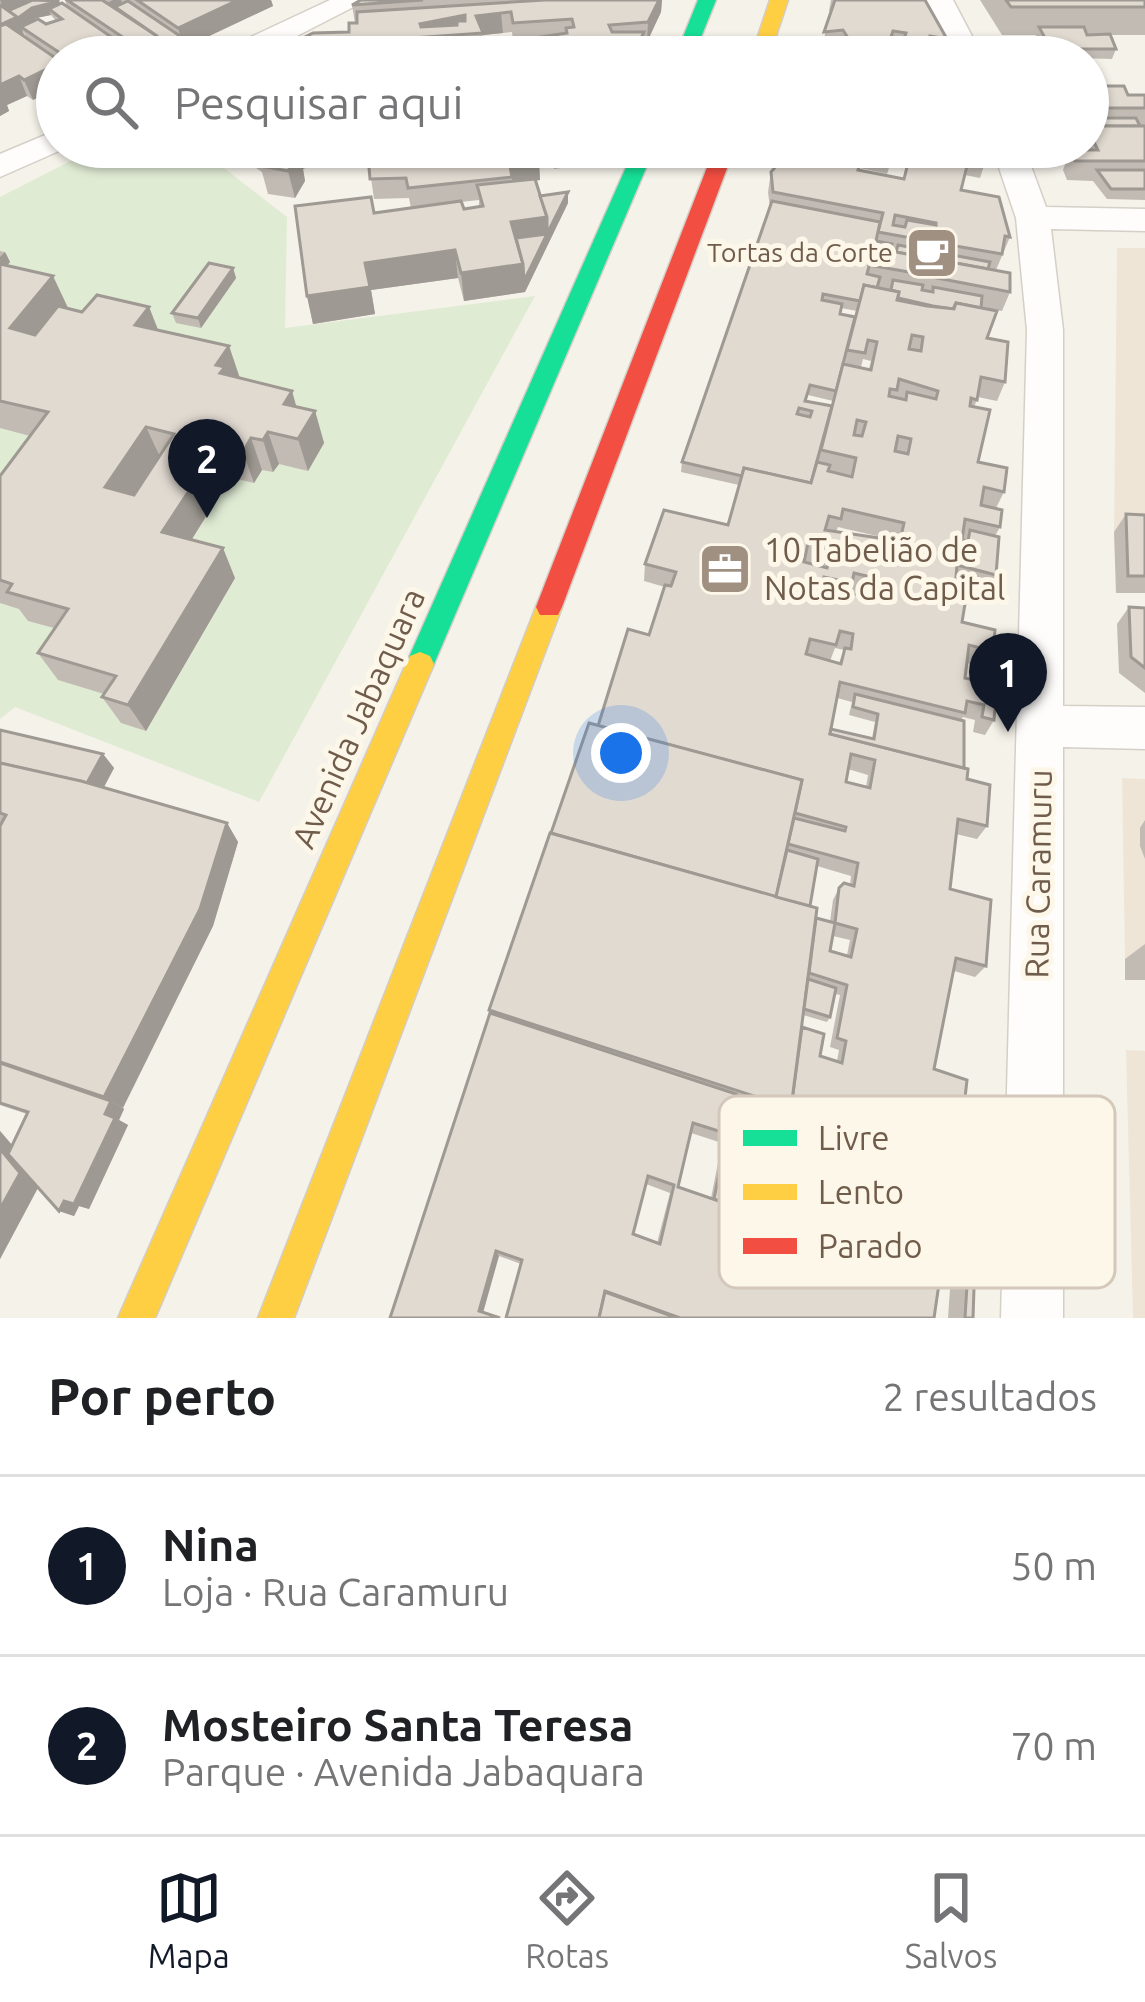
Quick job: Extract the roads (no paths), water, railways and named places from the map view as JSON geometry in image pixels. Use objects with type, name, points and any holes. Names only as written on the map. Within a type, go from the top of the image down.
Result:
[{"type":"main road","points":[[692,36],[707,0]]},
{"type":"main road","points":[[767,36],[779,0]]},
{"type":"main road","name":"Avenida Jabaquara","points":[[136,1318],[636,168]]},
{"type":"main road","points":[[276,1318],[717,168]]},
{"type":"street","points":[[276,36],[352,0]]},
{"type":"street","points":[[939,0],[957,36]]},
{"type":"street","points":[[0,166],[36,150]]},
{"type":"street","name":"Rua Caramuru","points":[[1015,168],[1033,218],[1046,330],[1036,1096]]},
{"type":"street","points":[[1033,218],[1145,220]]},
{"type":"street","points":[[1040,725],[1145,728]]},
{"type":"street","name":"Rua Caramuru","points":[[1033,1288],[1033,1318]]},
{"type":"place","name":"Tortas da Corte","points":[[932,253]]},
{"type":"place","name":"Mosteiro Santa Teresa","points":[[207,518]]},
{"type":"place","name":"10 Tabelião de Notas da Capital","points":[[725,569]]},
{"type":"place","name":"Nina","points":[[1008,732]]}]
